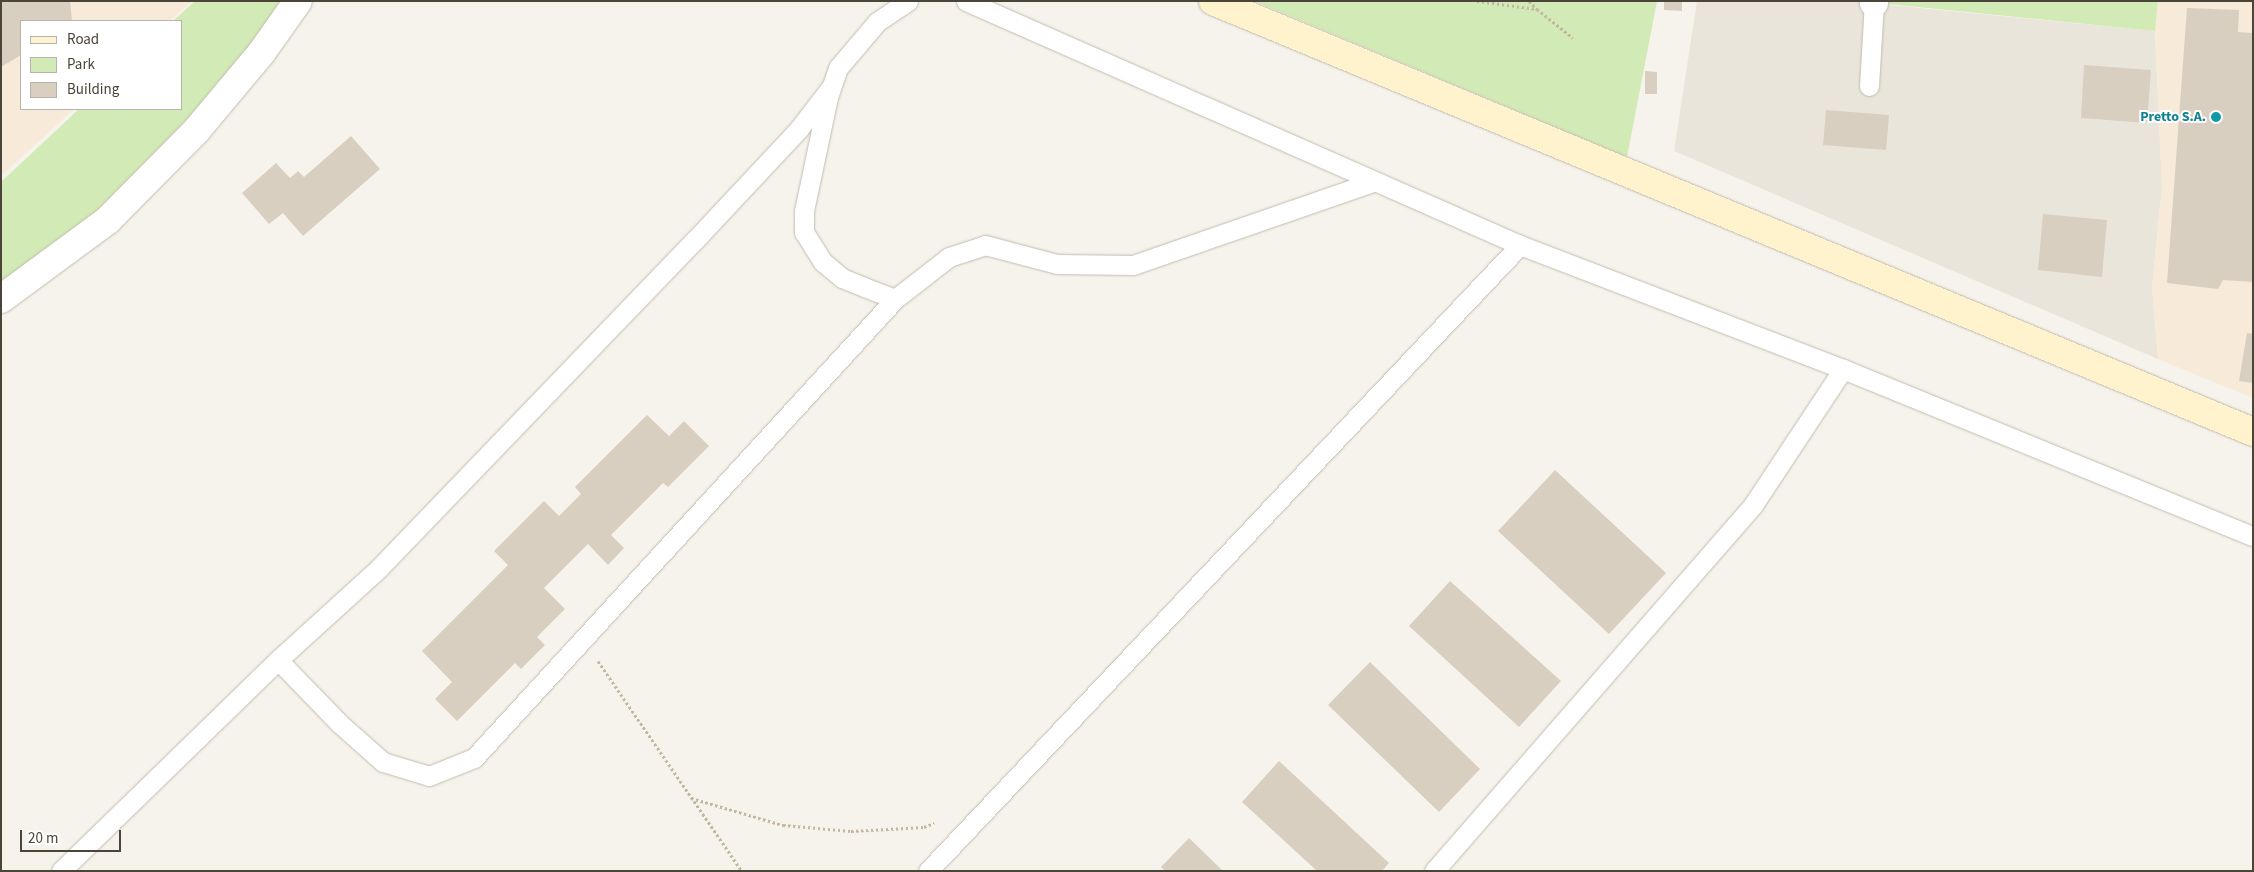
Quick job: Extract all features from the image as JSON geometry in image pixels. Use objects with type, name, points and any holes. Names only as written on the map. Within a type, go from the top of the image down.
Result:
[{"type":"street","points":[[1,299],[108,220],[196,131],[262,52],[298,1]]},
{"type":"street","points":[[1213,1],[2253,432]]},
{"type":"lane","points":[[896,298],[842,278],[823,262],[804,232],[804,211],[838,68],[856,44],[877,22],[908,1]]},
{"type":"lane","points":[[966,1],[1520,245],[1842,369],[2253,536]]},
{"type":"lane","points":[[1869,86],[1874,2]]},
{"type":"lane","points":[[61,871],[278,660],[379,568],[798,130],[832,87]]},
{"type":"lane","points":[[278,660],[382,762],[429,776],[474,758],[896,298],[948,256],[985,245],[1057,264],[1133,265],[1374,181]]},
{"type":"lane","points":[[928,871],[1520,245]]},
{"type":"lane","points":[[1434,871],[1753,505],[1842,369]]},
{"type":"path","points":[[1477,1],[1537,9]]},
{"type":"path","points":[[1529,1],[1573,38]]},
{"type":"path","points":[[583,640],[742,871]]},
{"type":"path","points":[[691,798],[783,824],[851,831],[924,827],[942,820]]},
{"type":"shaded area","points":[[1,1],[192,1],[171,20],[20,20],[20,110],[73,110],[1,176]]},
{"type":"shaded area","points":[[1697,1],[1849,1],[2155,31],[2162,187],[2152,287],[2158,359],[1674,151]]},
{"type":"shaded area","points":[[2158,1],[2253,1],[2253,398],[2158,359],[2152,287],[2162,187],[2155,31]]},
{"type":"green space","points":[[195,1],[290,1],[187,135],[1,301],[1,182],[78,110],[182,110],[182,20],[174,20]]},
{"type":"green space","points":[[1254,1],[1657,1],[1627,157]]},
{"type":"green space","points":[[1888,1],[2158,1],[2155,31],[1888,4]]},
{"type":"building","points":[[1,1],[70,1],[72,20],[20,20],[20,56],[1,67]]},
{"type":"building","points":[[1664,1],[1682,1],[1682,11],[1664,10]]},
{"type":"building","name":"Pretto S.A.","points":[[2187,8],[2239,10],[2238,32],[2253,33],[2253,282],[2223,280],[2218,289],[2167,283]]},
{"type":"building","points":[[2084,65],[2151,70],[2147,123],[2081,118]]},
{"type":"building","points":[[1645,71],[1657,72],[1657,94],[1645,94]]},
{"type":"building","points":[[1826,110],[1889,115],[1886,150],[1823,145]]},
{"type":"building","points":[[351,136],[380,169],[303,236],[283,213],[269,224],[242,193],[276,163],[290,178],[298,171],[304,177]]},
{"type":"building","points":[[2043,214],[2107,220],[2102,277],[2038,270]]},
{"type":"building","points":[[2247,333],[2253,334],[2253,383],[2239,381]]},
{"type":"building","points":[[647,415],[669,436],[684,421],[709,446],[668,487],[663,483],[611,535],[624,548],[608,565],[588,544],[544,588],[565,609],[537,637],[545,645],[521,669],[515,663],[457,721],[435,699],[452,682],[422,651],[508,565],[494,551],[544,501],[559,516],[581,494],[575,487]]},
{"type":"building","points":[[1555,470],[1666,573],[1609,634],[1498,531]]},
{"type":"building","points":[[1450,581],[1561,681],[1519,727],[1409,626]]},
{"type":"building","points":[[1370,662],[1480,769],[1439,812],[1328,705]]},
{"type":"building","points":[[1279,761],[1389,863],[1382,871],[1317,871],[1242,802]]},
{"type":"building","points":[[1189,838],[1223,871],[1165,871],[1161,867]]},
{"type":"place","name":"Pretto S.A.","points":[[2216,117]]}]
